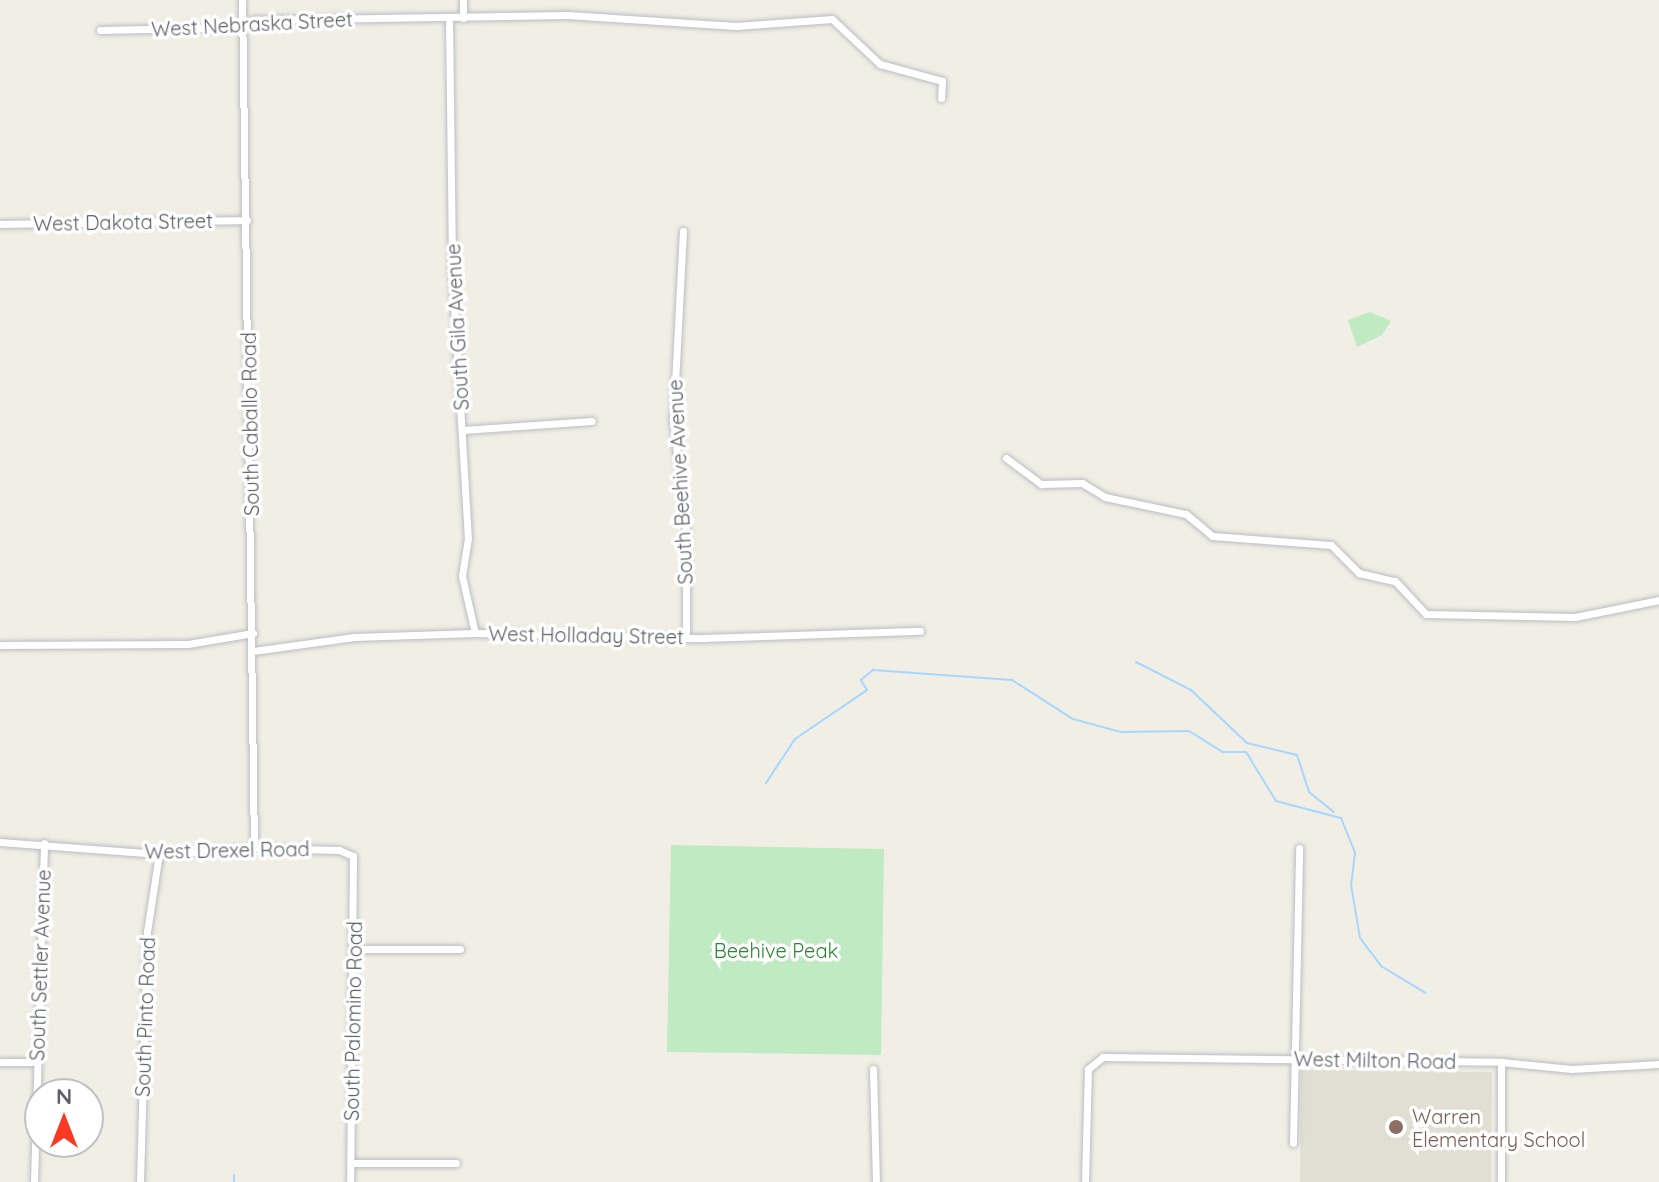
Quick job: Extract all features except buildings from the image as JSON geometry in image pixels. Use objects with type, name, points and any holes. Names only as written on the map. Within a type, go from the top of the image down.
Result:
[{"type":"street","name":"South Caballo Road","points":[[242,0],[254,848]]},
{"type":"street","points":[[463,0],[463,18]]},
{"type":"street","name":"West Nebraska Street","points":[[100,30],[243,27],[253,20],[567,15],[736,26],[832,19],[880,64],[942,81],[941,98]]},
{"type":"street","name":"South Gila Avenue","points":[[449,18],[452,270],[468,538],[462,576],[475,633]]},
{"type":"street","name":"West Dakota Street","points":[[0,224],[247,220]]},
{"type":"street","name":"South Beehive Avenue","points":[[683,231],[673,419],[686,532],[686,637]]},
{"type":"street","points":[[463,430],[592,421]]},
{"type":"street","points":[[1006,458],[1041,484],[1082,483],[1105,497],[1186,514],[1212,536],[1331,545],[1359,573],[1395,581],[1426,614],[1575,617],[1659,600]]},
{"type":"street","name":"West Holladay Street","points":[[253,651],[354,637],[475,633],[686,637],[920,631]]},
{"type":"street","points":[[0,645],[188,644],[253,633]]},
{"type":"street","name":"West Drexel Road","points":[[0,842],[159,854],[254,848],[339,850],[356,859]]},
{"type":"street","name":"South Settler Avenue","points":[[34,1182],[44,843]]},
{"type":"street","points":[[1293,1143],[1299,848]]},
{"type":"street","name":"South Pinto Road","points":[[140,1182],[147,932],[159,854]]},
{"type":"street","name":"South Palomino Road","points":[[350,1182],[356,859]]},
{"type":"street","points":[[355,949],[460,949]]},
{"type":"street","name":"West Milton Road","points":[[1085,1182],[1092,1061],[1294,1058],[1501,1062],[1572,1069],[1659,1064]]},
{"type":"street","points":[[0,1062],[36,1062]]},
{"type":"street","points":[[1501,1062],[1501,1182]]},
{"type":"street","points":[[873,1069],[876,1182]]},
{"type":"street","points":[[351,1163],[456,1163]]},
{"type":"shaded area","name":"Warren Elementary School","points":[[1301,1070],[1492,1072],[1491,1182],[1300,1182]]},
{"type":"green space","points":[[1370,312],[1391,321],[1382,335],[1357,347],[1348,320]]},
{"type":"green space","name":"Beehive Peak","points":[[671,845],[884,849],[881,1055],[667,1052]]},
{"type":"waterway","points":[[1136,662],[1191,690],[1247,743],[1297,755],[1309,792],[1334,812]]},
{"type":"waterway","points":[[766,783],[795,739],[867,690],[861,680],[873,670],[1012,680],[1073,719],[1121,732],[1189,731],[1222,752],[1246,752],[1276,801],[1341,818],[1355,853],[1351,885],[1360,938],[1381,966],[1426,993]]},
{"type":"waterway","points":[[234,1175],[234,1182]]},
{"type":"place","name":"Warren Elementary School","points":[[1396,1127]]}]
